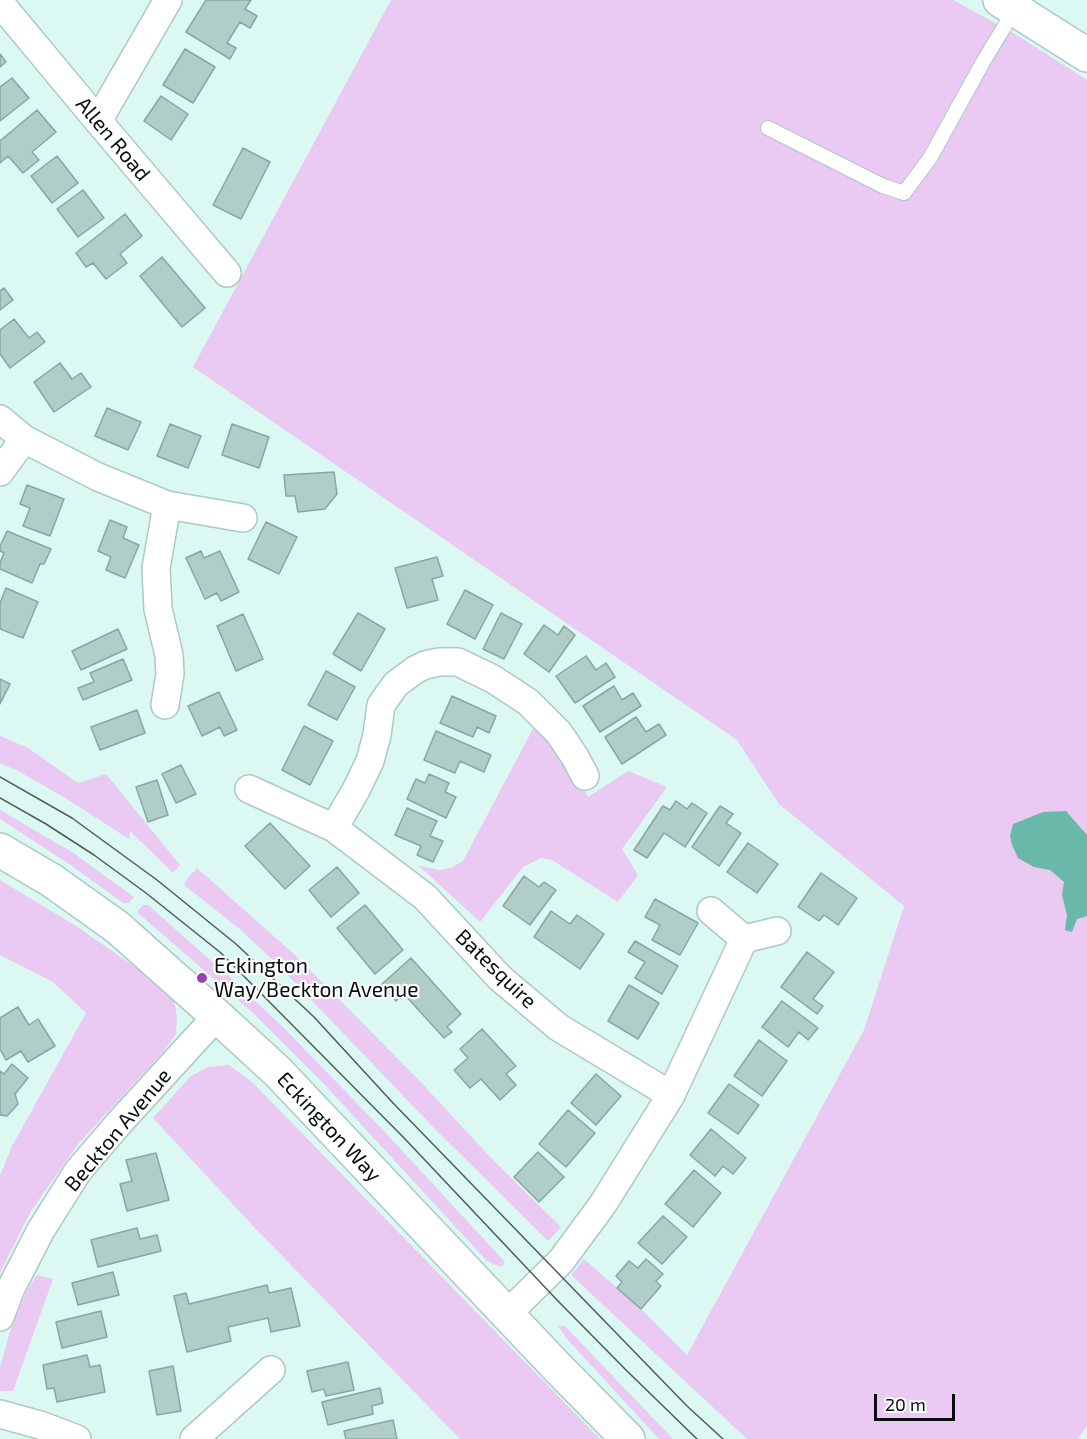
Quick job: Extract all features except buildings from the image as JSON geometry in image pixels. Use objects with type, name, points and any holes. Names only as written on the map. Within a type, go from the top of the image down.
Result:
[{"type":"main road","points":[[1007,4],[1087,55]]},
{"type":"main road","name":"Eckington Way","points":[[0,850],[51,880],[117,927],[278,1072],[451,1257],[628,1439]]},
{"type":"street","points":[[98,121],[168,0]]},
{"type":"street","name":"Allen Road","points":[[0,3],[227,273]]},
{"type":"street","points":[[0,419],[24,439],[98,477],[167,505],[243,518]]},
{"type":"street","points":[[0,471],[24,439]]},
{"type":"street","points":[[165,705],[170,665],[158,609],[156,568],[167,505]]},
{"type":"street","points":[[334,828],[370,761],[377,735],[381,705],[396,684],[425,665],[458,662],[493,679],[528,702],[559,733],[585,777]]},
{"type":"street","name":"Batesquire","points":[[249,789],[334,828],[425,897],[500,978],[558,1027],[670,1095]]},
{"type":"street","points":[[711,911],[744,939]]},
{"type":"street","points":[[507,1314],[565,1255],[603,1204],[670,1095],[744,939],[777,930]]},
{"type":"street","name":"Beckton Avenue","points":[[0,1317],[11,1288],[41,1230],[78,1171],[217,1016]]},
{"type":"street","points":[[194,1439],[271,1370]]},
{"type":"street","points":[[0,1414],[40,1425],[77,1439]]},
{"type":"lane","points":[[768,128],[883,186],[904,193],[930,158],[983,62],[1007,4]]},
{"type":"shaded area","points":[[391,0],[953,0],[1015,34],[1087,80],[1087,1425],[1078,1439],[747,1439],[571,1275],[584,1259],[641,1309],[687,1355],[864,1030],[904,906],[779,804],[737,740],[193,367]]},
{"type":"shaded area","points":[[536,723],[562,744],[588,797],[628,771],[667,787],[622,849],[638,875],[618,902],[552,860],[541,858],[523,867],[480,922],[419,866],[439,870],[451,868],[463,861]]},
{"type":"shaded area","points":[[0,736],[28,748],[78,783],[106,774],[180,865],[173,873],[130,831],[129,839],[67,799],[0,763]]},
{"type":"shaded area","points":[[0,810],[72,852],[134,897],[129,903],[123,903],[0,819]]},
{"type":"shaded area","points":[[1066,811],[1087,835],[1087,916],[1077,919],[1072,932],[1065,930],[1067,915],[1062,895],[1064,882],[1050,870],[1034,867],[1018,858],[1010,836],[1013,824],[1043,812]]},
{"type":"shaded area","points":[[197,868],[295,955],[561,1227],[548,1241],[431,1125],[279,966],[241,930],[184,885]]},
{"type":"shaded area","points":[[0,880],[76,926],[151,978],[174,1001],[177,1016],[176,1034],[164,1051],[78,1144],[31,1211],[0,1273],[0,1176],[12,1146],[86,1013],[53,982],[0,955]]},
{"type":"shaded area","points":[[143,905],[148,905],[282,1026],[383,1130],[505,1262],[502,1267],[486,1260],[324,1084],[252,1012],[137,912]]},
{"type":"shaded area","points":[[229,1065],[252,1082],[600,1439],[460,1439],[255,1228],[153,1118],[191,1076],[208,1067]]},
{"type":"shaded area","points":[[37,1275],[53,1279],[13,1391],[0,1391],[0,1368],[10,1331],[27,1290]]},
{"type":"shaded area","points":[[558,1326],[565,1326],[673,1439],[659,1439],[567,1339]]},
{"type":"tram line","points":[[0,777],[72,818],[157,880],[236,944],[314,1017],[393,1103],[687,1406],[723,1439]]},
{"type":"tram line","points":[[0,798],[94,855],[221,953],[406,1140],[557,1300],[697,1439]]},
{"type":"place","name":"Eckington Way/Beckton Avenue","points":[[202,978]]}]
